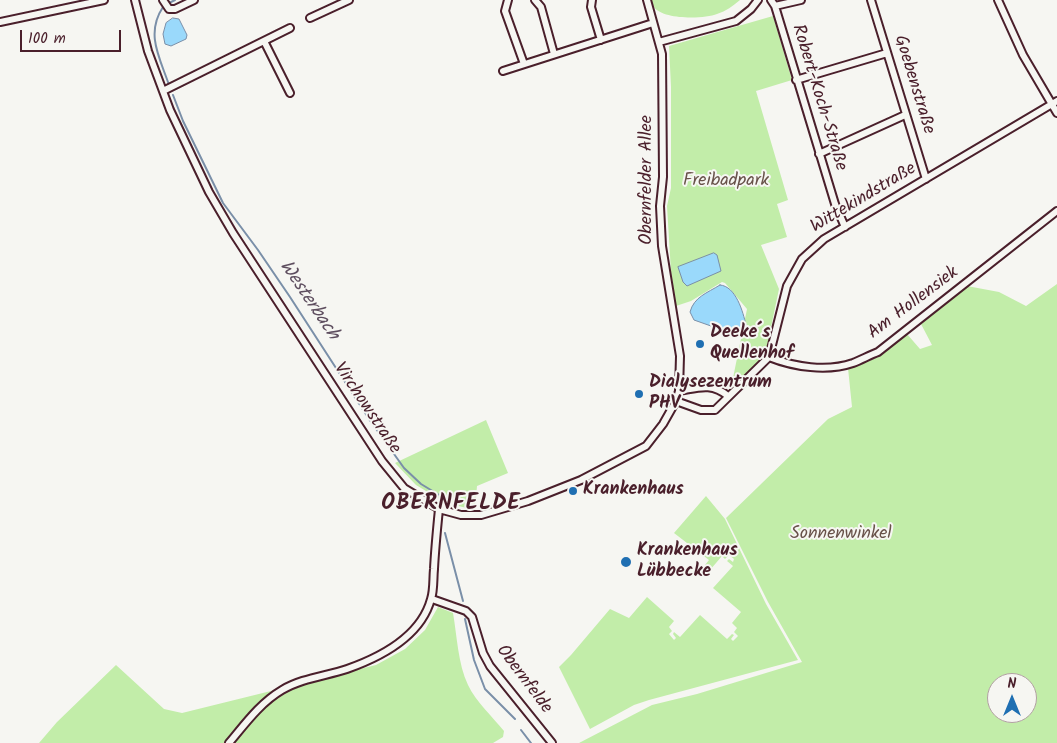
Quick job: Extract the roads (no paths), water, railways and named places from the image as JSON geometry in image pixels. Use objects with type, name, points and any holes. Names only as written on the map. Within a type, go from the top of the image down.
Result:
[{"type":"street","points":[[0,22],[104,0]]},
{"type":"street","name":"Virchowstraße","points":[[135,0],[148,51],[170,110],[209,192],[233,233],[377,453],[404,488],[439,509],[461,515],[489,514],[528,501],[581,480],[646,446],[663,424],[676,401],[679,391]]},
{"type":"street","points":[[163,0],[169,9],[175,9],[194,0]]},
{"type":"street","points":[[310,18],[349,0]]},
{"type":"street","points":[[508,0],[505,11],[524,64]]},
{"type":"street","points":[[535,0],[541,7],[554,54]]},
{"type":"street","points":[[592,0],[592,7],[601,40]]},
{"type":"street","name":"Obernfelder Allee","points":[[647,0],[662,54],[663,177],[660,206],[662,238],[680,356],[679,391]]},
{"type":"street","points":[[659,42],[736,21],[751,9],[758,0]]},
{"type":"street","points":[[773,3],[801,0]]},
{"type":"street","name":"Goebenstraße","points":[[871,0],[926,179]]},
{"type":"street","points":[[998,0],[1023,55],[1054,103],[1057,113]]},
{"type":"street","name":"Robert-Koch-Straße","points":[[773,3],[835,204],[845,227]]},
{"type":"street","points":[[503,71],[653,23]]},
{"type":"street","points":[[163,91],[290,28]]},
{"type":"street","points":[[264,41],[290,93]]},
{"type":"street","points":[[796,80],[887,53]]},
{"type":"street","name":"Wittekindstraße","points":[[769,357],[782,299],[793,272],[814,247],[1054,103]]},
{"type":"street","points":[[819,154],[905,115]]},
{"type":"street","name":"Am Hollensiek","points":[[769,357],[803,366],[828,367],[852,363],[878,352],[1057,211]]},
{"type":"street","points":[[676,401],[701,410],[710,411],[719,407],[769,357]]},
{"type":"street","points":[[679,391],[712,387],[721,390],[728,396]]},
{"type":"street","points":[[229,743],[261,707],[283,689],[302,681],[347,669],[371,659],[406,638],[423,619],[432,599],[439,509]]},
{"type":"street","name":"Obernfelde","points":[[432,599],[466,612],[472,617],[483,653],[490,666],[552,743]]},
{"type":"water","points":[[173,18],[179,19],[187,35],[186,39],[171,46],[165,44],[163,34],[166,23]]},
{"type":"water","points":[[714,253],[717,255],[721,271],[687,286],[683,282],[678,267]]},
{"type":"water","points":[[720,285],[726,286],[738,300],[746,325],[728,332],[694,320],[690,312],[692,307],[702,296]]},
{"type":"waterway","name":"Westerbach","points":[[169,3],[175,0]]},
{"type":"waterway","name":"Westerbach","points":[[163,7],[155,27],[155,36],[158,56],[169,85]]},
{"type":"waterway","name":"Westerbach","points":[[173,95],[183,121],[223,203],[290,297],[369,419],[404,468],[421,484],[449,501]]},
{"type":"waterway","name":"Westerbach","points":[[445,533],[463,601]]},
{"type":"waterway","name":"Westerbach","points":[[465,619],[474,660],[485,689],[515,719]]},
{"type":"waterway","name":"Westerbach","points":[[521,730],[531,743]]},
{"type":"place","name":"Deeke´s Quellenhof","points":[[700,344]]},
{"type":"place","name":"Dialysezentrum PHV","points":[[639,394]]},
{"type":"place","name":"Krankenhaus","points":[[573,491]]},
{"type":"place","name":"Krankenhaus Lübbecke","points":[[626,562]]},
{"type":"district","name":"OBERNFELDE","points":[[451,505]]},
{"type":"park label","name":"Freibadpark","points":[[726,182]]},
{"type":"park label","name":"Sonnenwinkel","points":[[841,535]]}]
